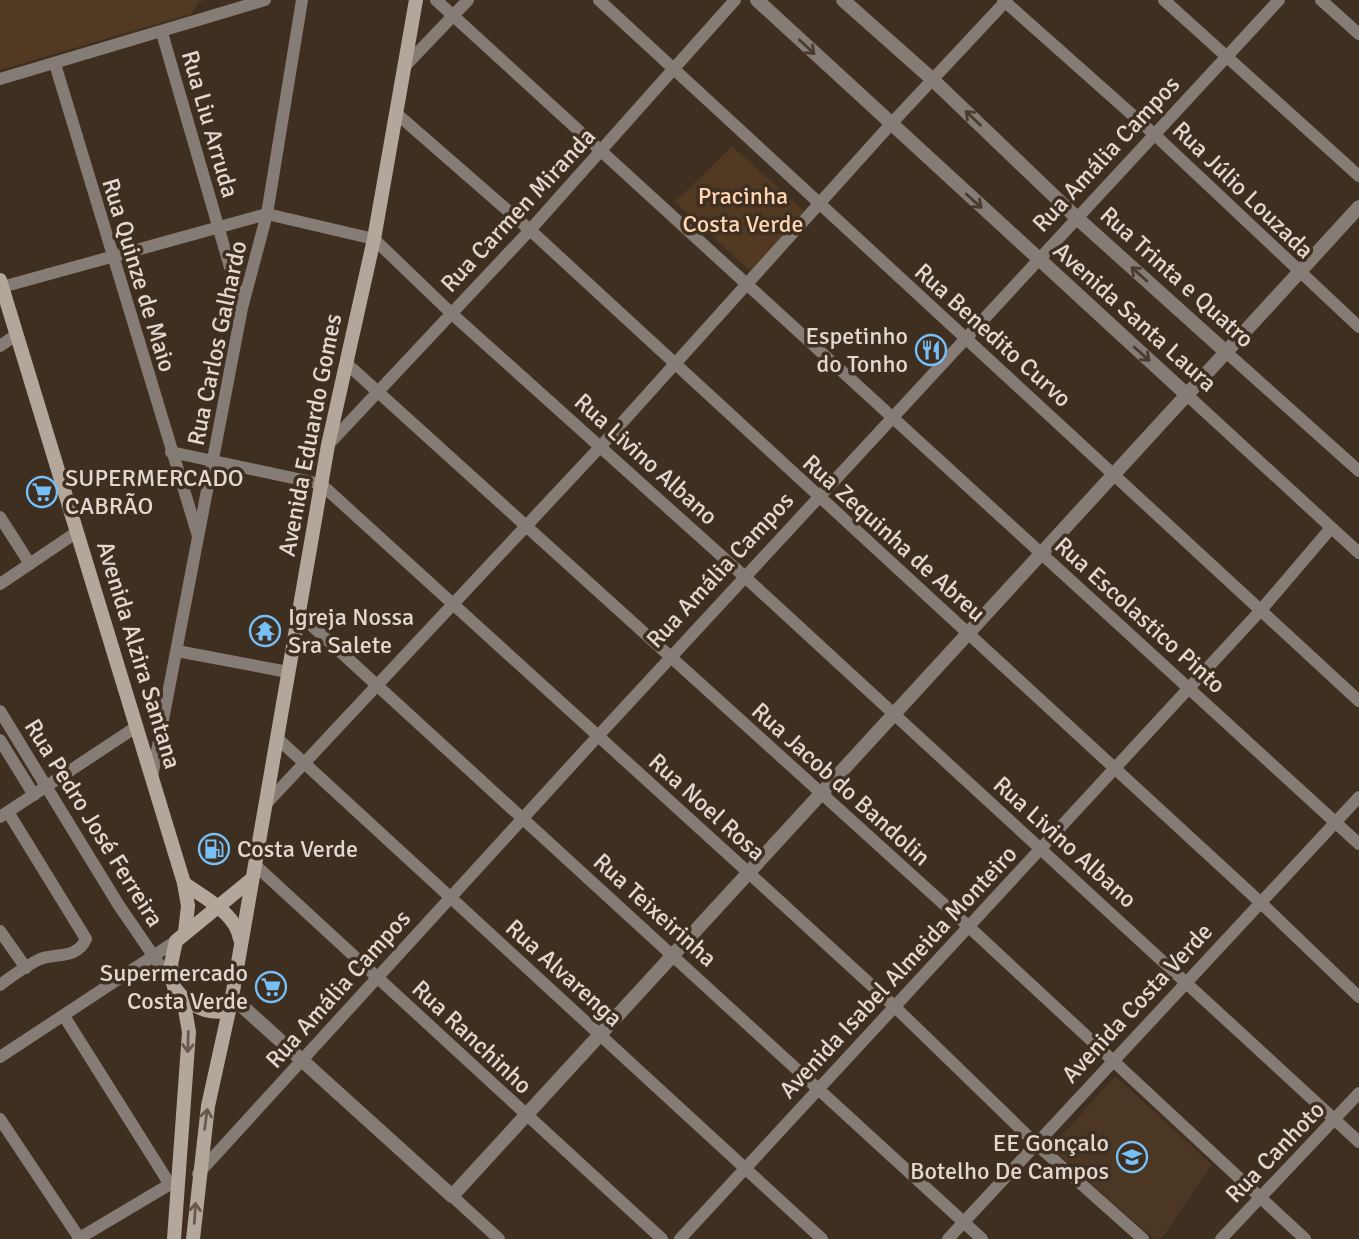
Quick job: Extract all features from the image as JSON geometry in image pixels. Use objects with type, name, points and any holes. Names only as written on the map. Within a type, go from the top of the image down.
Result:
[{"type":"main road","name":"Avenida Eduardo Gomes","points":[[240,943],[328,445],[374,239],[416,0]]},
{"type":"main road","name":"Avenida Alzira Santana","points":[[1,283],[184,883],[188,906],[181,936]]},
{"type":"main road","points":[[174,1239],[175,1181],[189,1032],[171,964],[181,936],[216,908],[253,872]]},
{"type":"main road","points":[[184,883],[238,928],[240,943],[208,1106],[198,1175],[193,1239]]},
{"type":"main road","points":[[178,992],[202,1010],[214,1013],[230,1004]]},
{"type":"street","points":[[0,79],[162,33],[265,0]]},
{"type":"street","name":"Rua Carlos Galhardo","points":[[152,777],[242,308],[267,214],[302,0]]},
{"type":"street","name":"Rua Escolastico Pinto","points":[[436,0],[600,153],[1190,687],[1359,844]]},
{"type":"street","points":[[405,66],[468,0]]},
{"type":"street","name":"Rua Benedito Curvo","points":[[599,0],[965,339],[1115,473],[1359,701]]},
{"type":"street","name":"Rua Carmen Miranda","points":[[328,445],[530,230],[736,0]]},
{"type":"street","name":"Avenida Santa Laura","points":[[757,0],[1359,553]]},
{"type":"street","name":"Rua Trinta e Quatro","points":[[843,0],[932,79],[1077,218],[1359,471]]},
{"type":"street","points":[[1164,0],[1359,176]]},
{"type":"street","name":"Rua Amália Campos","points":[[198,1175],[598,736],[1279,0]]},
{"type":"street","points":[[1321,0],[1359,34]]},
{"type":"street","points":[[265,806],[376,684],[454,606],[1005,1]]},
{"type":"street","name":"Rua Júlio Louzada","points":[[1005,1],[1154,135],[1359,327]]},
{"type":"street","name":"Rua Liu Arruda","points":[[162,33],[242,308]]},
{"type":"street","name":"Rua Quinze de Maio","points":[[55,64],[198,538]]},
{"type":"street","name":"Rua Zequinha de Abreu","points":[[397,114],[530,230],[818,498],[1261,902],[1359,997]]},
{"type":"street","points":[[452,1196],[598,1033],[750,874],[1359,207]]},
{"type":"street","points":[[1,283],[267,214],[374,239]]},
{"type":"street","name":"Rua Livino Albano","points":[[374,239],[451,313],[745,577],[1359,1142]]},
{"type":"street","points":[[0,346],[16,335]]},
{"type":"street","name":"Rua Jacob do Bandolin","points":[[346,363],[527,525],[669,659],[968,926],[1305,1239]]},
{"type":"street","points":[[170,452],[321,484]]},
{"type":"street","name":"Rua Noel Rosa","points":[[321,484],[894,1006],[1035,1143],[1143,1239]]},
{"type":"street","points":[[0,517],[30,564]]},
{"type":"street","name":"Avenida Isabel Almeida Monteiro","points":[[680,1239],[1261,610],[1331,528]]},
{"type":"street","points":[[0,584],[77,532]]},
{"type":"street","name":"Rua Teixeirinha","points":[[298,614],[982,1239]]},
{"type":"street","points":[[177,651],[288,672]]},
{"type":"street","name":"Rua Pedro José Ferreira","points":[[0,711],[178,992]]},
{"type":"street","points":[[0,985],[44,957],[65,956],[83,945],[86,939],[4,814],[136,727]]},
{"type":"street","name":"Rua Alvarenga","points":[[277,738],[822,1239]]},
{"type":"street","points":[[0,740],[34,795]]},
{"type":"street","name":"Avenida Costa Verde","points":[[948,1239],[1359,797]]},
{"type":"street","name":"Rua Ranchinho","points":[[253,872],[378,979],[662,1239]]},
{"type":"street","points":[[0,931],[26,968]]},
{"type":"street","points":[[0,1057],[181,936]]},
{"type":"street","points":[[230,1004],[250,1013],[499,1239]]},
{"type":"street","points":[[0,1119],[80,1239],[175,1181],[64,1016]]},
{"type":"street","name":"Rua Canhoto","points":[[1221,1239],[1359,1093]]},
{"type":"shaded area","name":"EE Gonçalo Botelho De Campos","points":[[1115,1076],[1212,1165],[1161,1239],[1154,1239],[1051,1148]]},
{"type":"green space","points":[[0,0],[206,0],[199,2],[191,14],[0,70]]},
{"type":"green space","name":"Pracinha Costa Verde","points":[[732,146],[804,211],[750,271],[675,202]]},
{"type":"place","name":"Espetinho do Tonho","points":[[931,350]]},
{"type":"place","name":"SUPERMERCADO CABRÃO","points":[[42,492]]},
{"type":"place","name":"Igreja Nossa Sra Salete","points":[[265,631]]},
{"type":"place","name":"Costa Verde","points":[[214,849]]},
{"type":"place","name":"Supermercado Costa Verde","points":[[271,987]]},
{"type":"place","name":"EE Gonçalo Botelho De Campos","points":[[1132,1157]]}]
